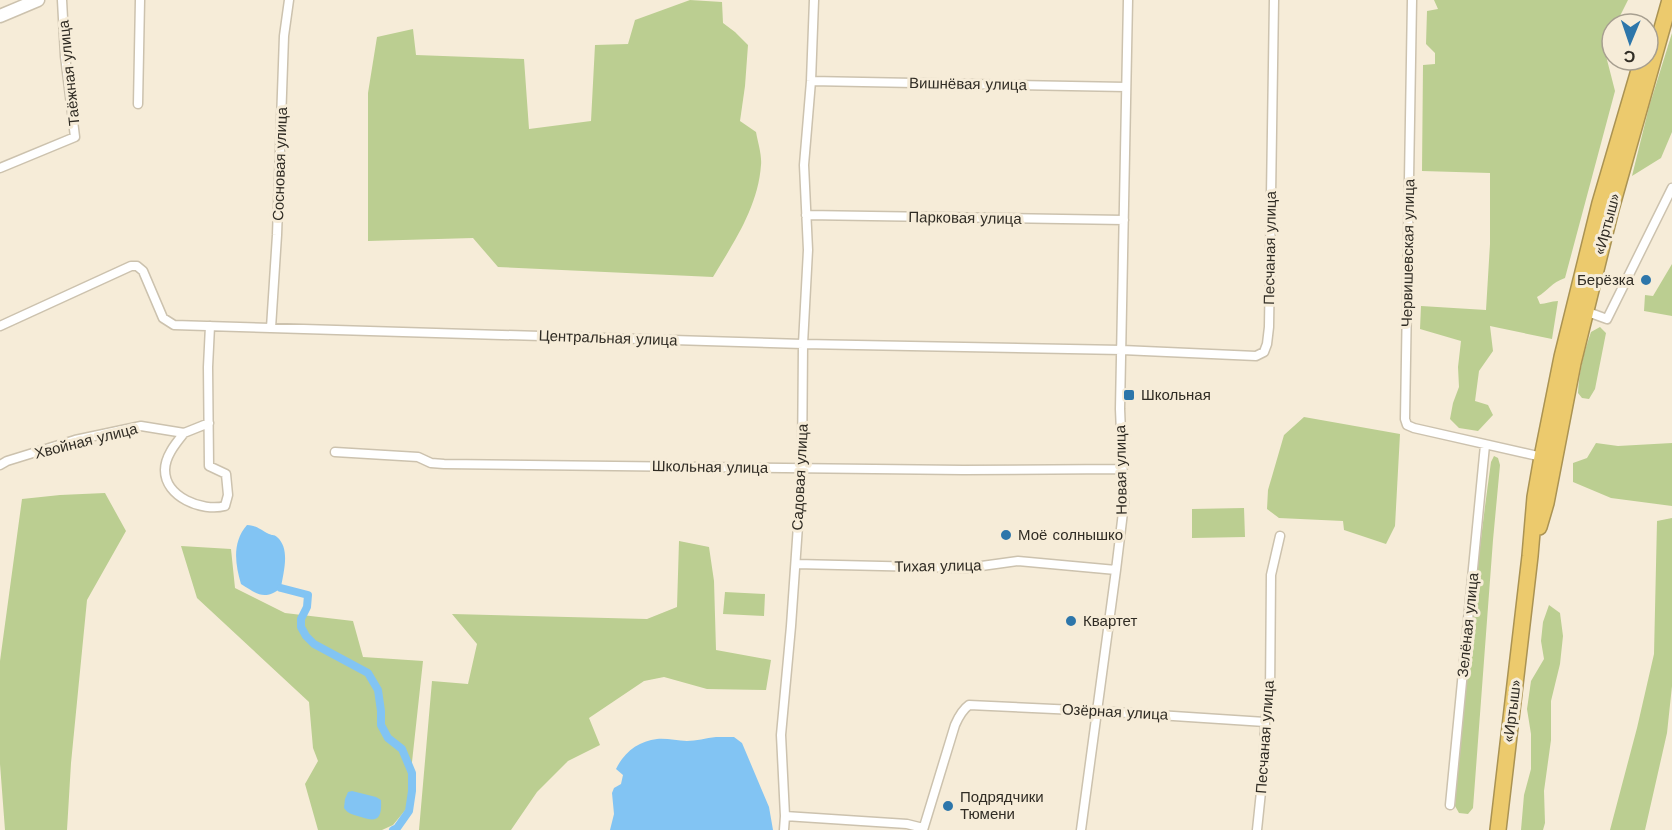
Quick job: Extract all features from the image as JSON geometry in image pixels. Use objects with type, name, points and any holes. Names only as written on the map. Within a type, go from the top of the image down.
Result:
[{"type":"highway","name":"«Иртыш»","points":[[1530,556],[1546,503],[1585,311],[1611,209],[1670,0]]},
{"type":"highway","name":"«Иртыш»","points":[[1498,830],[1535,497],[1542,457],[1562,357],[1600,203],[1638,72]]},
{"type":"street","points":[[0,16],[38,0]]},
{"type":"street","name":"Таёжная улица","points":[[0,168],[75,137],[65,56],[62,0]]},
{"type":"street","points":[[138,104],[140,0]]},
{"type":"street","name":"Сосновая улица","points":[[272,328],[284,36],[289,0]]},
{"type":"street","name":"Садовая улица","points":[[784,830],[781,735],[802,468],[803,344],[808,250],[804,165],[811,81],[814,0]]},
{"type":"street","name":"Новая улица","points":[[1081,830],[1124,504],[1120,409],[1128,0]]},
{"type":"street","name":"Песчаная улица","points":[[1122,350],[1256,356],[1264,352],[1269,327],[1274,0]]},
{"type":"street","name":"Червишевская улица","points":[[1412,0],[1405,418],[1407,425],[1414,428],[1542,457]]},
{"type":"street","name":"Вишнёвая улица","points":[[811,81],[1126,87]]},
{"type":"street","points":[[1585,311],[1607,319],[1672,188]]},
{"type":"street","name":"Парковая улица","points":[[806,215],[1124,220]]},
{"type":"street","name":"Центральная улица","points":[[0,326],[130,266],[137,266],[143,271],[163,318],[174,326],[803,344],[1122,350]]},
{"type":"street","points":[[209,423],[184,433],[170,452],[165,470],[171,490],[194,505],[218,508],[225,506],[228,495],[226,474],[209,466],[210,326]]},
{"type":"street","name":"Хвойная улица","points":[[0,465],[75,440],[141,426],[184,433]]},
{"type":"street","name":"Зелёная улица","points":[[1450,805],[1485,445]]},
{"type":"street","name":"Школьная улица","points":[[334,452],[418,457],[431,463],[444,464],[963,470],[1122,469]]},
{"type":"street","name":"Песчаная улица","points":[[1257,830],[1264,763],[1265,722],[1270,694],[1271,575],[1280,536]]},
{"type":"street","name":"Тихая улица","points":[[795,564],[967,568],[1018,561],[1116,570]]},
{"type":"street","name":"Озёрная улица","points":[[923,829],[955,725],[965,708],[975,705],[1265,722]]},
{"type":"street","points":[[785,816],[907,824],[923,829]]},
{"type":"green space","points":[[690,0],[722,2],[723,23],[748,45],[740,121],[756,132],[761,157],[759,180],[750,210],[713,277],[498,267],[473,238],[368,241],[368,93],[377,37],[413,29],[416,55],[524,59],[529,129],[591,121],[595,45],[628,44],[635,20]]},
{"type":"green space","points":[[1434,0],[1628,0],[1622,12],[1600,12],[1600,72],[1610,72],[1615,91],[1565,278],[1537,297],[1540,304],[1558,301],[1552,339],[1490,326],[1493,351],[1479,371],[1475,401],[1488,405],[1493,415],[1478,431],[1459,428],[1450,419],[1459,387],[1458,367],[1461,341],[1420,329],[1421,306],[1486,310],[1490,244],[1490,173],[1422,171],[1423,65],[1435,64],[1435,53],[1426,44],[1427,11],[1438,9]]},
{"type":"green space","points":[[1672,33],[1672,132],[1661,158],[1632,176],[1649,107]]},
{"type":"green space","points":[[1672,264],[1672,316],[1644,311],[1645,295],[1653,296]]},
{"type":"green space","points":[[1600,327],[1606,333],[1595,389],[1589,399],[1582,398],[1578,393],[1584,355],[1591,332]]},
{"type":"green space","points":[[1304,417],[1400,434],[1395,526],[1386,544],[1344,530],[1343,521],[1279,518],[1267,509],[1268,490],[1284,435]]},
{"type":"green space","points":[[1596,443],[1618,446],[1672,443],[1672,506],[1611,498],[1573,482],[1573,463],[1587,458]]},
{"type":"green space","points":[[1494,456],[1498,458],[1500,465],[1473,808],[1468,814],[1459,813],[1455,806],[1475,591],[1491,462]]},
{"type":"green space","points":[[105,493],[126,531],[87,600],[71,763],[67,830],[5,830],[0,764],[0,661],[22,499]]},
{"type":"green space","points":[[1244,508],[1245,537],[1192,538],[1192,509]]},
{"type":"green space","points":[[1672,518],[1672,686],[1667,733],[1645,830],[1610,830],[1654,654],[1657,521]]},
{"type":"green space","points":[[679,541],[709,547],[714,581],[716,650],[771,660],[766,690],[707,689],[664,677],[644,681],[589,718],[600,745],[568,761],[537,792],[511,830],[419,830],[432,681],[468,684],[477,644],[452,614],[647,619],[677,607]]},
{"type":"green space","points":[[181,546],[231,549],[235,588],[285,613],[353,621],[363,657],[423,661],[407,808],[393,825],[382,830],[318,830],[305,784],[318,761],[313,748],[309,702],[197,598]]},
{"type":"green space","points":[[725,592],[765,594],[764,616],[723,614]]},
{"type":"green space","points":[[1549,605],[1560,613],[1563,636],[1560,664],[1551,701],[1551,740],[1544,791],[1545,823],[1543,830],[1521,830],[1524,795],[1531,769],[1531,734],[1527,709],[1531,681],[1544,659],[1541,641],[1543,622]]},
{"type":"water","points":[[247,525],[276,536],[284,548],[285,561],[281,588],[270,594],[261,595],[241,584],[236,553],[239,539]]},
{"type":"water","points":[[734,737],[742,743],[769,807],[773,830],[610,830],[614,814],[612,793],[614,788],[621,784],[623,775],[616,769],[628,753],[644,742],[657,739],[694,741]]},
{"type":"water","points":[[352,791],[381,800],[381,811],[378,818],[367,819],[351,814],[344,808],[348,792]]},
{"type":"waterway","points":[[281,588],[308,595],[307,607],[301,619],[301,627],[306,636],[314,644],[368,673],[378,690],[381,725],[388,738],[402,749],[412,773],[409,811],[393,830]]},
{"type":"place","name":"Берёзка","points":[[1646,280]]},
{"type":"place","name":"Школьная","points":[[1129,395]]},
{"type":"place","name":"Моё солнышко","points":[[1006,535]]},
{"type":"place","name":"Квартет","points":[[1071,621]]},
{"type":"place","name":"Подрядчики Тюмени","points":[[948,806]]}]
